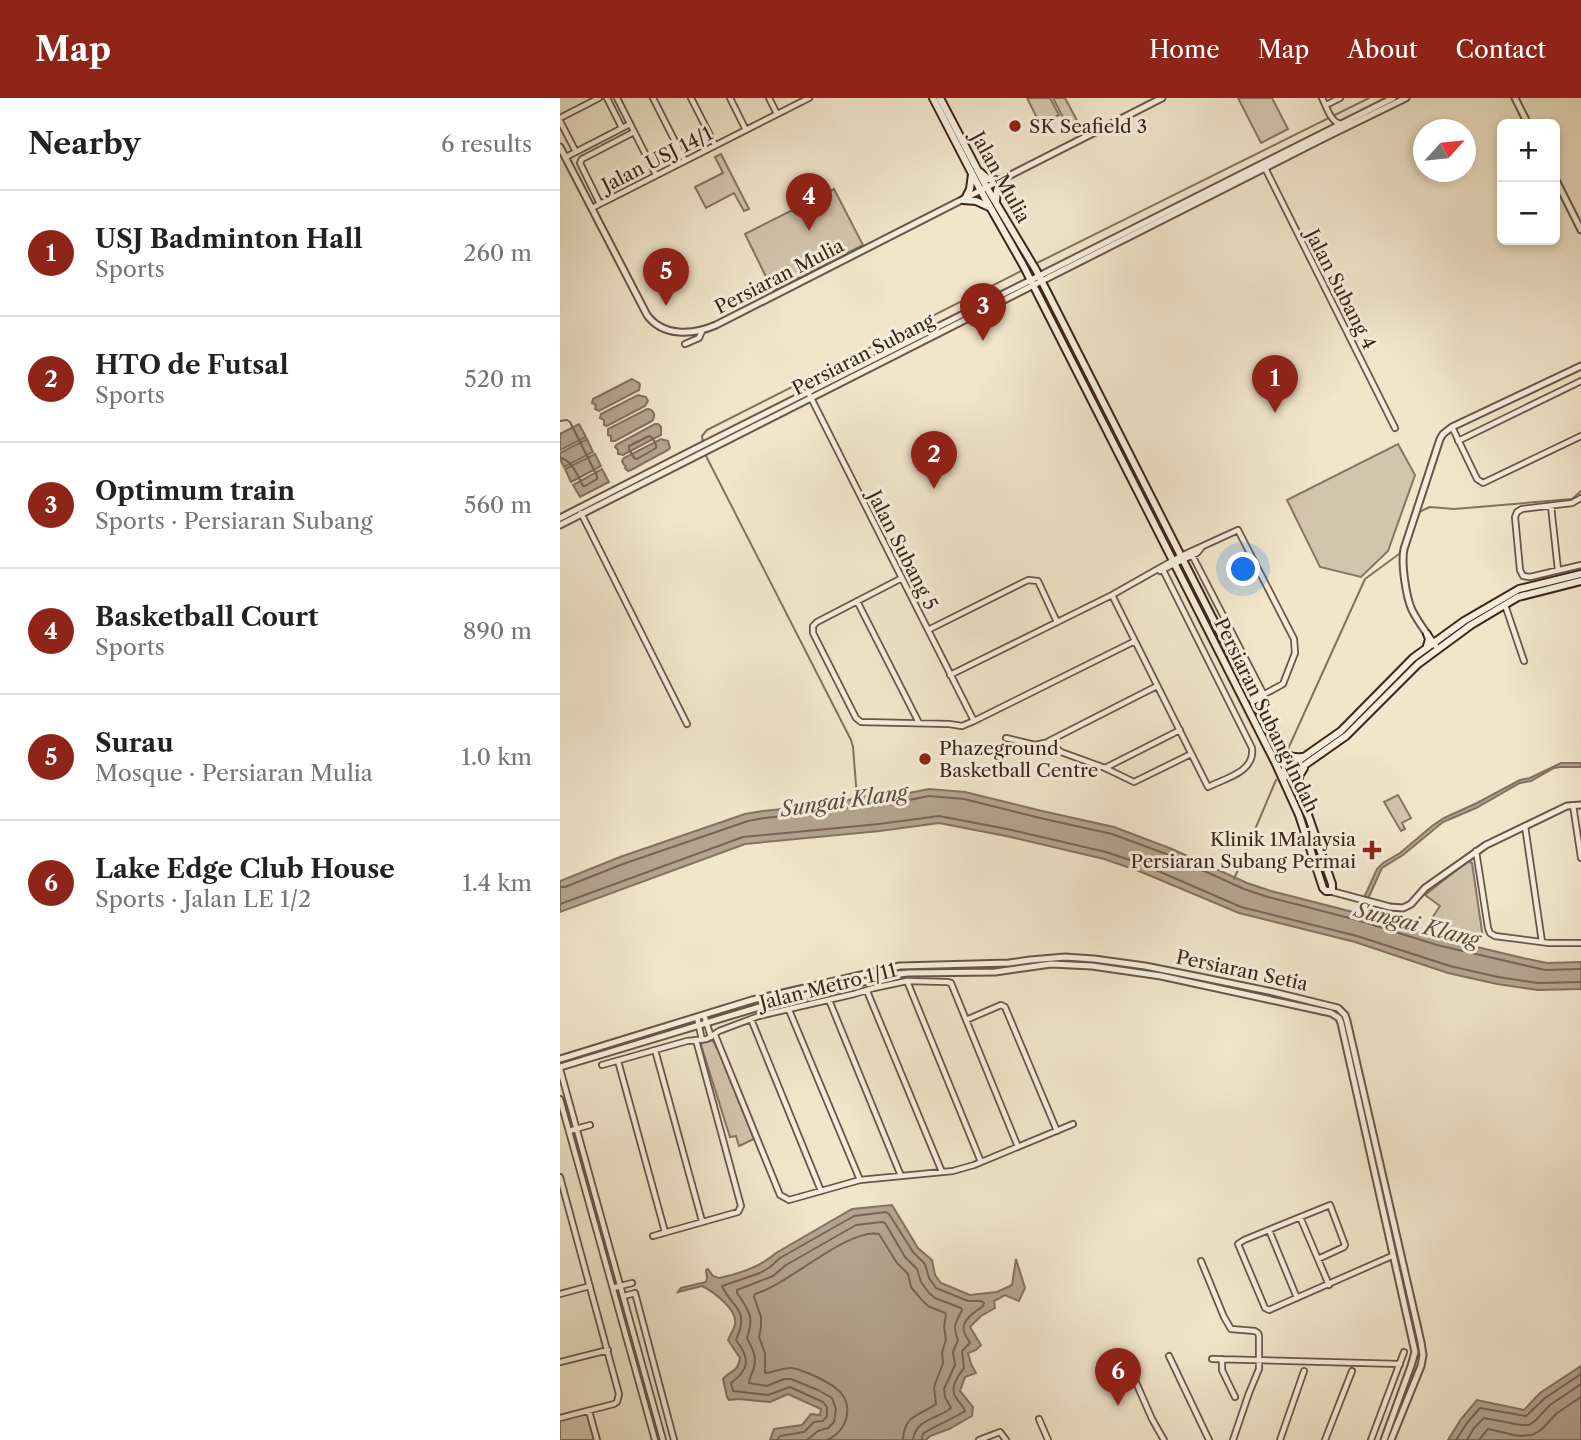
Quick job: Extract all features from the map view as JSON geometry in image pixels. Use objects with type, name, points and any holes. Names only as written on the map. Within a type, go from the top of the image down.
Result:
[{"type":"main road","points":[[933,98],[974,171],[988,179],[1001,181],[993,206],[964,200],[974,171]]},
{"type":"main road","name":"Jalan Mulia","points":[[940,98],[984,190],[1027,263],[1038,276]]},
{"type":"main road","name":"Jalan Mulia","points":[[1027,263],[1031,280]]},
{"type":"main road","name":"Persiaran Subang Indah","points":[[1031,280],[1245,704],[1285,773],[1299,795],[1316,833],[1332,884],[1330,891],[1323,888],[1303,825],[1285,773],[1275,743],[1255,700],[1038,276]]},
{"type":"main road","points":[[1299,795],[1299,776],[1306,760],[1341,731],[1413,658],[1519,589],[1581,574]]},
{"type":"main road","points":[[1285,773],[1346,736],[1443,636],[1502,601],[1581,581]]},
{"type":"main road","points":[[1428,634],[1443,636]]},
{"type":"main road","points":[[1426,648],[1428,634]]},
{"type":"main road","points":[[1275,743],[1284,754],[1306,760]]},
{"type":"street","points":[[576,152],[560,119],[599,98]]},
{"type":"street","points":[[607,98],[622,128]]},
{"type":"street","points":[[617,98],[656,176]]},
{"type":"street","points":[[653,98],[684,161]]},
{"type":"street","points":[[691,98],[715,145]]},
{"type":"street","points":[[730,98],[746,130]]},
{"type":"street","points":[[769,98],[777,114]]},
{"type":"street","name":"Jalan USJ 14/1","points":[[592,208],[808,98]]},
{"type":"street","name":"Persiaran Mulia","points":[[560,147],[650,320],[661,327],[687,333],[702,331],[745,311],[1162,98]]},
{"type":"street","points":[[1322,98],[1332,120],[1331,127],[1326,131]]},
{"type":"street","points":[[1327,108],[1340,98]]},
{"type":"street","name":"Persiaran Subang","points":[[1264,165],[1392,98]]},
{"type":"street","name":"Persiaran Subang","points":[[560,525],[581,511],[1038,276],[1406,98]]},
{"type":"street","points":[[1515,98],[1526,119]]},
{"type":"street","points":[[1332,120],[1342,124]]},
{"type":"street","points":[[565,157],[630,124]]},
{"type":"street","points":[[600,204],[580,163],[582,159],[634,132]]},
{"type":"street","name":"Jalan Subang 4","points":[[1264,165],[1395,428]]},
{"type":"street","points":[[1557,182],[1581,230]]},
{"type":"street","points":[[685,344],[699,338],[702,331]]},
{"type":"street","points":[[1435,645],[1409,603],[1403,555],[1443,433],[1581,366]]},
{"type":"street","points":[[1458,441],[1581,381]]},
{"type":"street","name":"Jalan Subang 5","points":[[810,395],[974,721]]},
{"type":"street","points":[[1452,427],[1478,481],[1483,484],[1581,436]]},
{"type":"street","points":[[1581,498],[1572,503],[1522,509],[1517,512],[1516,517],[1521,574],[1526,577],[1581,565]]},
{"type":"street","points":[[1550,506],[1558,570]]},
{"type":"street","points":[[581,511],[687,724]]},
{"type":"street","name":"Persiaran Subang","points":[[560,518],[581,511]]},
{"type":"street","points":[[950,675],[1163,570],[1195,549],[1238,530],[1294,639],[1295,653],[1283,684],[1245,704]]},
{"type":"street","points":[[1182,558],[1197,553],[1201,548]]},
{"type":"street","points":[[1192,555],[1264,695]]},
{"type":"street","points":[[1155,572],[1160,566],[1174,562]]},
{"type":"street","points":[[1112,594],[1208,787],[1246,768],[1252,759],[1252,748],[1163,570]]},
{"type":"street","points":[[902,578],[813,626],[813,633],[856,718],[861,722],[962,726],[1135,641]]},
{"type":"street","points":[[928,631],[1028,580],[1038,581],[1058,622]]},
{"type":"street","points":[[857,601],[919,723]]},
{"type":"street","points":[[1502,601],[1524,661]]},
{"type":"street","points":[[1006,738],[1035,746],[1157,686]]},
{"type":"street","points":[[1105,768],[1180,730]]},
{"type":"street","points":[[1049,741],[1061,752],[1134,782],[1191,754]]},
{"type":"street","points":[[1573,805],[1581,858]]},
{"type":"street","points":[[1330,891],[1369,902],[1400,908],[1407,906],[1425,888],[1476,851],[1567,806],[1581,805]]},
{"type":"street","points":[[1525,826],[1542,942]]},
{"type":"street","points":[[1476,851],[1490,933],[1495,936],[1542,942],[1581,943]]},
{"type":"street","name":"Persiaran Setia","points":[[560,1059],[752,1000],[900,967],[1009,963],[1065,957],[1117,962],[1210,979],[1333,1007],[1340,1015]]},
{"type":"street","name":"Persiaran Setia","points":[[560,1068],[708,1026],[776,1002],[898,974],[923,972],[995,972],[1051,964],[1129,970],[1340,1015]]},
{"type":"street","points":[[907,981],[981,1162]]},
{"type":"street","name":"Jalan Metro 1/11","points":[[602,1065],[706,1038],[751,1019],[867,990],[907,981],[947,982],[951,984],[1018,1147]]},
{"type":"street","points":[[867,990],[942,1172]]},
{"type":"street","points":[[829,1000],[901,1176]]},
{"type":"street","points":[[966,1020],[1001,1005],[1005,1007],[1057,1131]]},
{"type":"street","points":[[789,1009],[860,1181]]},
{"type":"street","points":[[653,1236],[738,1212],[741,1206],[706,1038],[708,1026],[704,1015]]},
{"type":"street","points":[[1340,1015],[1347,1021],[1423,1355],[1391,1440]]},
{"type":"street","points":[[1340,1015],[1415,1352],[1384,1440]]},
{"type":"street","points":[[697,1017],[780,1195],[789,1200],[860,1181],[953,1171],[1073,1124]]},
{"type":"street","points":[[751,1019],[821,1191]]},
{"type":"street","points":[[655,1050],[702,1221]]},
{"type":"street","points":[[618,1061],[665,1232]]},
{"type":"street","points":[[560,1068],[663,1440]]},
{"type":"street","points":[[560,1100],[655,1440]]},
{"type":"street","points":[[569,1131],[590,1125]]},
{"type":"street","points":[[560,1177],[619,1394],[617,1402],[608,1406],[560,1418]]},
{"type":"street","points":[[560,1203],[567,1200]]},
{"type":"street","points":[[1318,1259],[1345,1245],[1331,1205],[1238,1244],[1265,1308],[1273,1309],[1402,1254]]},
{"type":"street","points":[[1300,1217],[1329,1285]]},
{"type":"street","points":[[1269,1230],[1297,1298]]},
{"type":"street","points":[[1201,1261],[1231,1329],[1258,1333],[1258,1374],[1233,1440]]},
{"type":"street","points":[[613,1288],[632,1283]]},
{"type":"street","points":[[560,1294],[590,1286]]},
{"type":"street","points":[[624,1296],[635,1293],[674,1440]]},
{"type":"street","points":[[560,1362],[608,1350]]},
{"type":"street","points":[[1371,1440],[1404,1352]]},
{"type":"street","points":[[1169,1356],[1209,1440]]},
{"type":"street","points":[[1212,1359],[1400,1364]]},
{"type":"street","points":[[1222,1359],[1222,1370],[1235,1397]]},
{"type":"street","points":[[1131,1371],[1164,1440]]},
{"type":"street","points":[[1280,1440],[1304,1371]]},
{"type":"street","points":[[1325,1440],[1352,1371]]},
{"type":"street","points":[[589,1411],[597,1440]]},
{"type":"street","points":[[1039,1419],[1048,1440]]},
{"type":"street","points":[[979,1440],[1000,1432],[1006,1440]]},
{"type":"shaded area","points":[[1027,98],[1050,98],[1059,115],[1040,124]]},
{"type":"shaded area","points":[[1053,98],[1065,98],[1080,126],[1070,131]]},
{"type":"shaded area","points":[[1238,98],[1272,98],[1288,129],[1261,143]]},
{"type":"shaded area","points":[[721,154],[749,209],[744,211],[734,193],[706,208],[695,187],[723,173],[715,157]]},
{"type":"shaded area","points":[[834,189],[863,245],[773,291],[745,234]]},
{"type":"shaded area","points":[[1398,444],[1415,475],[1388,551],[1361,577],[1320,567],[1287,500]]},
{"type":"shaded area","points":[[1398,795],[1411,818],[1402,823],[1405,829],[1401,831],[1384,802]]},
{"type":"shaded area","points":[[1468,861],[1472,863],[1483,938],[1430,921],[1440,906],[1425,895]]},
{"type":"shaded area","points":[[706,1040],[713,1041],[718,1050],[754,1139],[739,1146],[736,1136],[730,1137],[701,1045]]},
{"type":"shaded area","points":[[587,1414],[594,1440],[560,1440],[560,1420]]},
{"type":"water","points":[[632,379],[639,383],[639,390],[599,411],[595,409],[593,399]]},
{"type":"water","points":[[638,395],[646,397],[648,401],[645,406],[607,426],[604,425],[601,414]]},
{"type":"water","points":[[647,409],[654,413],[652,421],[611,441],[608,429]]},
{"type":"water","points":[[579,424],[586,437],[560,450],[560,434]]},
{"type":"water","points":[[655,424],[661,427],[661,435],[623,455],[618,454],[616,445]]},
{"type":"water","points":[[587,439],[593,452],[564,467],[560,453]]},
{"type":"water","points":[[661,439],[668,441],[668,450],[631,470],[625,468],[622,461],[624,458]]},
{"type":"water","points":[[595,454],[601,466],[571,482],[565,469]]},
{"type":"water","points":[[602,469],[609,482],[580,497],[573,485]]},
{"type":"water","name":"Sungai Klang","points":[[1561,763],[1581,763],[1581,767],[1554,768],[1443,822],[1403,855],[1382,868],[1361,914],[1439,938],[1523,958],[1547,963],[1581,962],[1581,989],[1538,990],[1448,973],[1355,942],[1239,913],[1104,859],[939,823],[745,844],[560,912],[560,881],[620,857],[745,814],[831,804],[882,792],[899,795],[929,789],[965,792],[1114,827],[1172,849],[1247,883],[1357,913],[1377,869],[1432,826],[1520,780]]},
{"type":"water","points":[[892,1205],[918,1248],[932,1260],[935,1275],[941,1283],[970,1295],[997,1292],[1012,1285],[1016,1259],[1025,1288],[1019,1301],[1005,1295],[994,1301],[995,1308],[981,1316],[970,1327],[981,1345],[968,1353],[976,1373],[965,1377],[960,1391],[973,1407],[972,1416],[926,1440],[770,1440],[774,1429],[802,1425],[811,1414],[820,1415],[821,1409],[788,1394],[770,1402],[729,1400],[723,1379],[736,1369],[740,1358],[728,1340],[735,1324],[733,1313],[719,1297],[702,1286],[678,1292],[681,1288],[706,1282],[708,1269],[713,1276],[719,1278],[756,1266],[852,1209]]},
{"type":"water","points":[[1581,1366],[1581,1440],[1448,1440],[1477,1400],[1524,1410],[1540,1393]]},
{"type":"waterway","points":[[1035,264],[1369,98]]},
{"type":"waterway","points":[[703,442],[702,436],[707,430],[1023,270]]},
{"type":"waterway","name":"Sungai Klang","points":[[705,454],[851,740],[857,798]]},
{"type":"waterway","points":[[1407,549],[1419,512],[1430,507],[1454,509],[1572,499],[1581,491]]},
{"type":"waterway","points":[[1288,749],[1365,579],[1399,554]]},
{"type":"waterway","points":[[1234,879],[1276,780]]},
{"type":"place","name":"SK Seafield 3","points":[[1015,126]]},
{"type":"place","name":"Basketball Court","points":[[809,231]]},
{"type":"place","name":"Surau","points":[[666,306]]},
{"type":"place","name":"Optimum train","points":[[983,341]]},
{"type":"place","name":"USJ Badminton Hall","points":[[1275,413]]},
{"type":"place","name":"HTO de Futsal","points":[[934,489]]},
{"type":"place","name":"Phazeground Basketball Centre","points":[[925,759]]},
{"type":"place","name":"Klinik 1Malaysia Persiaran Subang Permai","points":[[1372,850]]},
{"type":"place","name":"Lake Edge Club House","points":[[1118,1406]]}]
